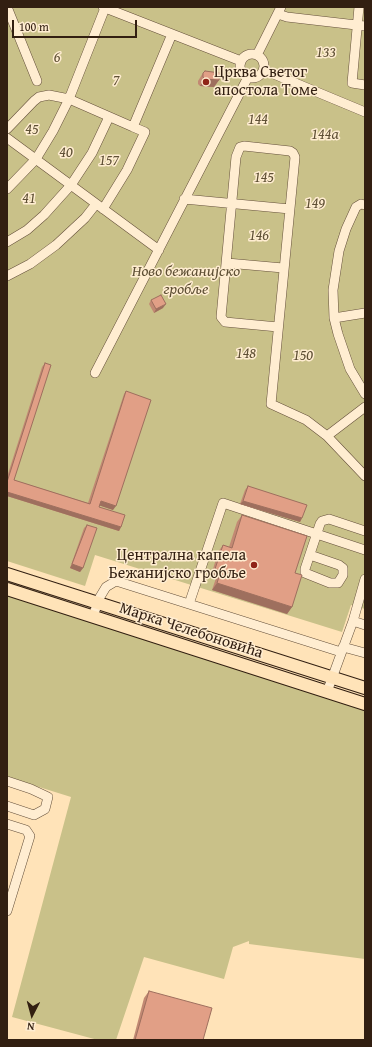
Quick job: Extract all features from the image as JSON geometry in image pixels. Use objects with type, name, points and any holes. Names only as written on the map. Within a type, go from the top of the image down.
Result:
[{"type":"main road","name":"Марка Челебоновића","points":[[7,574],[365,688]]},
{"type":"main road","name":"Марка Челебоновића","points":[[7,589],[365,704]]},
{"type":"lane","points":[[7,7],[37,81]]},
{"type":"lane","points":[[7,189],[36,159],[46,144],[69,99],[104,7],[241,61]]},
{"type":"lane","points":[[360,7],[361,25],[352,83],[365,84]]},
{"type":"lane","points":[[258,55],[279,10],[286,17],[361,25]]},
{"type":"lane","points":[[133,127],[172,34]]},
{"type":"lane","points":[[248,54],[258,55],[264,61],[264,70],[256,77],[248,77],[241,70],[241,61],[248,54]]},
{"type":"lane","points":[[264,70],[365,112]]},
{"type":"lane","points":[[95,374],[248,77]]},
{"type":"lane","points":[[7,129],[39,97],[53,94],[69,99],[145,132],[127,170],[100,206],[56,245],[30,264],[7,276]]},
{"type":"lane","points":[[7,242],[26,230],[44,215],[71,185],[92,153],[109,116]]},
{"type":"lane","points":[[7,138],[159,250]]},
{"type":"lane","points":[[278,327],[222,320],[221,317],[236,157],[240,147],[244,146],[294,153],[295,161],[283,268],[278,327],[271,404],[306,420],[327,436],[365,476]]},
{"type":"lane","points":[[184,199],[290,209]]},
{"type":"lane","points":[[365,205],[358,205],[352,214],[338,252],[333,290],[334,318],[338,334],[350,369],[365,394]]},
{"type":"lane","points":[[227,262],[283,268]]},
{"type":"lane","points":[[334,318],[365,313]]},
{"type":"lane","points":[[327,436],[365,407]]},
{"type":"lane","points":[[188,604],[223,503],[365,550]]},
{"type":"lane","points":[[310,555],[322,521],[329,519],[365,531]]},
{"type":"lane","points":[[327,692],[353,621],[365,579]]},
{"type":"lane","points":[[93,616],[106,587],[116,581],[342,650],[365,653]]},
{"type":"lane","points":[[353,621],[365,625]]},
{"type":"lane","points":[[7,781],[31,789],[48,797],[45,809],[34,814],[7,806]]},
{"type":"lane","points":[[7,824],[26,830],[30,836],[7,911]]},
{"type":"green space","name":"Ново бежанијско гробље","points":[[7,7],[365,7],[365,609],[351,605],[342,632],[95,555],[85,586],[7,561]]},
{"type":"green space","points":[[7,593],[365,704],[365,959],[249,944],[249,941],[233,947],[224,979],[144,957],[116,1040],[98,1040],[12,1017],[71,797],[7,777]]},
{"type":"building","points":[[205,71],[220,73],[219,80],[205,79],[203,77],[203,73]]},
{"type":"building","points":[[161,295],[166,304],[156,309],[151,300]]},
{"type":"building","points":[[45,363],[51,365],[14,480],[90,504],[126,391],[151,400],[116,506],[101,501],[99,507],[125,515],[121,527],[7,492],[7,482]]},
{"type":"building","points":[[248,486],[307,505],[302,518],[243,501]]},
{"type":"building","name":"Централна капела Бежанијско гробље","points":[[242,515],[307,536],[295,573],[302,575],[292,607],[217,583],[221,571],[215,569],[223,545],[232,548]]},
{"type":"building","points":[[87,525],[97,528],[83,568],[72,564]]},
{"type":"building","points":[[149,991],[212,1008],[203,1040],[135,1040]]},
{"type":"place","name":"Црква Светог апостола Томе","points":[[206,82]]},
{"type":"place","name":"Централна капела Бежанијско гробље","points":[[254,565]]},
{"type":"park label","name":"133","points":[[326,53]]},
{"type":"park label","name":"6","points":[[57,58]]},
{"type":"park label","name":"7","points":[[116,81]]},
{"type":"park label","name":"144","points":[[258,120]]},
{"type":"park label","name":"45","points":[[32,130]]},
{"type":"park label","name":"144a","points":[[325,135]]},
{"type":"park label","name":"40","points":[[66,153]]},
{"type":"park label","name":"157","points":[[109,161]]},
{"type":"park label","name":"145","points":[[264,178]]},
{"type":"park label","name":"41","points":[[29,199]]},
{"type":"park label","name":"149","points":[[315,204]]},
{"type":"park label","name":"146","points":[[259,236]]},
{"type":"park label","name":"148","points":[[246,354]]},
{"type":"park label","name":"150","points":[[303,356]]}]
